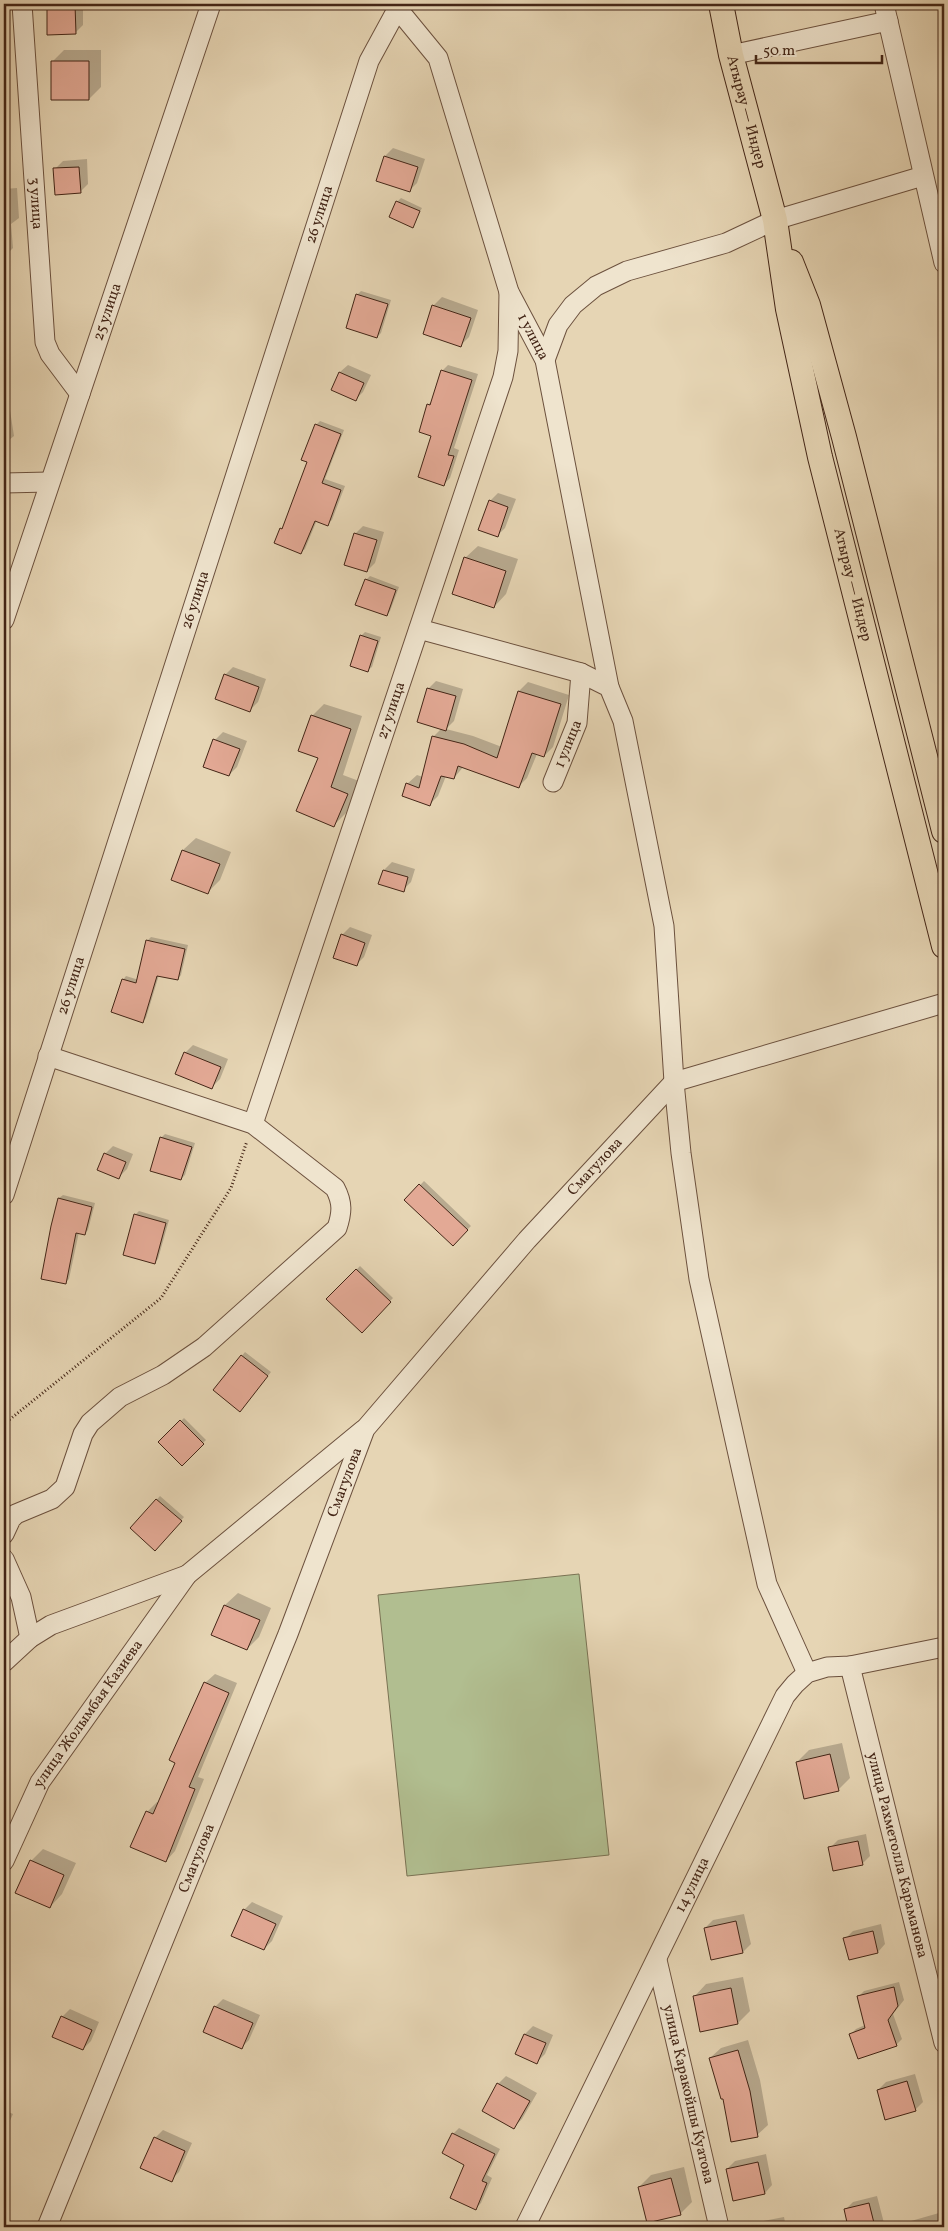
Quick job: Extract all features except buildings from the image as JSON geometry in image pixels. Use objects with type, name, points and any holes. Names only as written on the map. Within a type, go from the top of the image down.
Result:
[{"type":"main road","name":"Атырау — Индер","points":[[721,4],[731,55],[775,220],[811,314],[944,832]]},
{"type":"main road","name":"Атырау — Индер","points":[[775,220],[788,308],[820,456],[944,946]]},
{"type":"street","name":"3 улица","points":[[22,4],[45,342],[50,354],[80,394]]},
{"type":"street","name":"25 улица","points":[[4,620],[211,4]]},
{"type":"street","name":"1 улица","points":[[399,6],[438,58],[510,292],[545,360],[609,687],[623,721],[664,926],[674,1082],[681,1153],[699,1279],[767,1584],[808,1673]]},
{"type":"street","name":"26 улица","points":[[4,1195],[369,61],[399,6]]},
{"type":"street","points":[[731,55],[886,12],[944,262]]},
{"type":"street","points":[[545,360],[558,325],[573,305],[596,286],[627,271],[726,243],[775,220],[923,176]]},
{"type":"street","name":"27 улица","points":[[253,1124],[503,377],[508,351],[510,292]]},
{"type":"street","points":[[4,483],[49,482]]},
{"type":"street","points":[[419,629],[581,673],[609,687]]},
{"type":"street","name":"1 улица","points":[[553,782],[577,723],[581,673]]},
{"type":"street","points":[[674,1082],[944,1003]]},
{"type":"street","points":[[4,1534],[11,1519],[16,1514],[52,1499],[65,1487],[83,1434],[90,1423],[120,1397],[163,1375],[204,1346],[337,1228],[342,1214],[342,1200],[335,1188],[253,1124],[48,1056]]},
{"type":"street","name":"Смагулова","points":[[47,2227],[288,1634],[365,1428],[527,1240],[674,1082]]},
{"type":"street","name":"улица Жолымбая Казиева","points":[[4,1861],[40,1782],[187,1575],[365,1428]]},
{"type":"street","points":[[4,1559],[21,1598],[30,1638]]},
{"type":"street","name":"улица Жолымбая Казиева","points":[[4,1662],[30,1638],[51,1625],[187,1575]]},
{"type":"street","name":"14 улица","points":[[525,2227],[785,1696],[808,1673],[827,1667],[850,1666],[944,1646]]},
{"type":"street","name":"улица Рахметолла Караманова","points":[[850,1666],[944,2043]]},
{"type":"street","name":"улица Каракойшы Куатова","points":[[657,1960],[719,2227]]},
{"type":"path","points":[[4,1424],[161,1298],[231,1188],[253,1124]]},
{"type":"green space","points":[[579,1574],[609,1855],[407,1876],[378,1595]]}]
